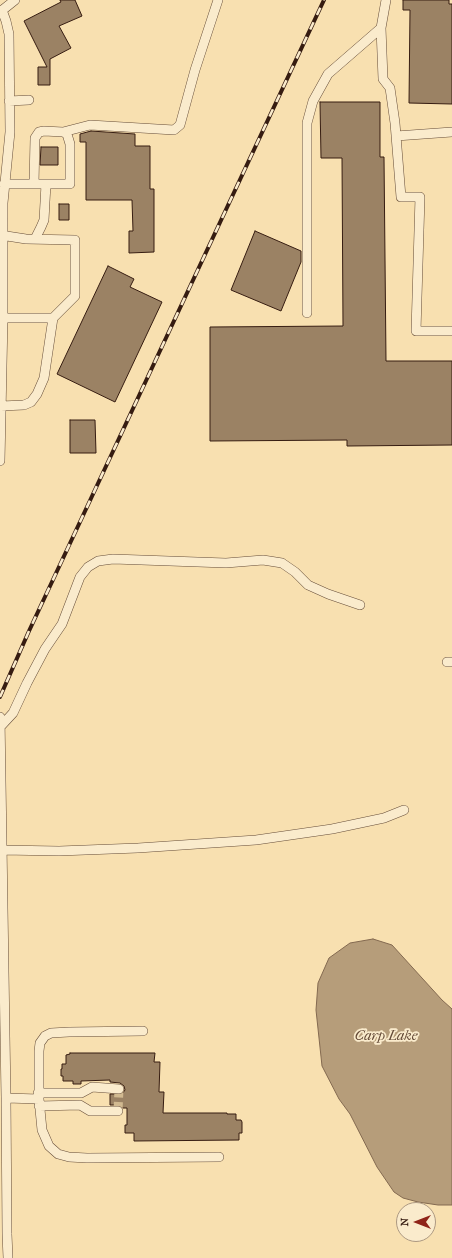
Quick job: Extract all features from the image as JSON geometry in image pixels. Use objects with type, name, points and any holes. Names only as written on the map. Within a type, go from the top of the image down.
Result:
[{"type":"street","points":[[0,461],[3,318],[1,235],[4,184],[10,132],[9,34],[6,21],[1,11],[15,0]]},
{"type":"street","points":[[34,184],[35,138],[40,132],[63,132],[90,125],[174,130],[180,125],[195,70],[218,0]]},
{"type":"street","points":[[386,0],[381,28],[383,79],[390,88],[401,197],[420,197],[416,331],[452,331]]},
{"type":"street","points":[[308,312],[307,123],[313,101],[328,74],[381,28]]},
{"type":"street","points":[[9,101],[29,100]]},
{"type":"street","points":[[4,184],[70,184],[70,144],[67,134],[63,132]]},
{"type":"street","points":[[396,136],[452,132]]},
{"type":"street","points":[[35,239],[44,220],[46,184]]},
{"type":"street","points":[[1,235],[26,239],[75,240],[75,296],[53,318],[44,378],[37,394],[31,402],[24,405],[1,406]]},
{"type":"street","points":[[3,318],[53,318]]},
{"type":"street","points":[[0,727],[13,713],[27,682],[45,649],[62,624],[80,577],[88,567],[98,561],[113,559],[226,563],[263,560],[282,563],[295,572],[308,585],[328,594],[360,604]]},
{"type":"street","points":[[0,717],[8,1258]]},
{"type":"street","points":[[2,850],[59,851],[138,848],[256,840],[384,818],[404,810]]},
{"type":"street","points":[[143,1031],[69,1032],[51,1033],[45,1036],[40,1043],[38,1051],[39,1099],[42,1130],[48,1146],[58,1154],[69,1157],[219,1157]]},
{"type":"street","points":[[39,1099],[81,1093],[92,1087],[118,1089]]},
{"type":"street","points":[[80,1106],[81,1093]]},
{"type":"street","points":[[6,1098],[39,1099],[80,1106],[90,1111],[118,1111]]},
{"type":"water","name":"Carp Lake","points":[[373,939],[392,945],[452,1009],[452,1205],[436,1205],[436,1202],[418,1202],[403,1198],[394,1192],[377,1167],[350,1114],[339,1099],[322,1066],[316,1010],[318,983],[329,958],[350,943]]},
{"type":"building","points":[[60,0],[75,0],[82,16],[59,26],[71,48],[50,59],[50,85],[38,85],[38,67],[47,67],[24,21],[61,2]]},
{"type":"building","points":[[403,0],[449,0],[449,4],[452,4],[452,104],[409,103],[410,10],[403,10]]},
{"type":"building","points":[[320,102],[380,102],[380,157],[384,157],[386,361],[452,361],[452,445],[347,446],[347,440],[210,441],[210,327],[343,326],[342,158],[321,158]]},
{"type":"building","points":[[91,131],[135,134],[135,146],[150,146],[150,189],[154,189],[154,252],[129,253],[129,231],[133,231],[132,200],[86,200],[86,142],[80,142],[80,134]]},
{"type":"building","points":[[41,147],[58,147],[58,165],[40,165]]},
{"type":"building","points":[[59,204],[69,204],[69,220],[59,220]]},
{"type":"building","points":[[255,231],[301,251],[301,262],[281,311],[231,290]]},
{"type":"building","points":[[108,266],[134,279],[130,287],[162,302],[115,402],[57,374]]},
{"type":"building","points":[[70,420],[95,420],[96,453],[70,453]]},
{"type":"building","points":[[70,1053],[155,1053],[154,1062],[160,1062],[159,1092],[164,1092],[163,1113],[236,1114],[236,1120],[241,1120],[242,1122],[242,1133],[239,1133],[239,1140],[134,1141],[134,1133],[125,1133],[125,1125],[127,1125],[127,1108],[123,1108],[118,1105],[110,1105],[110,1094],[122,1094],[125,1090],[124,1086],[120,1083],[110,1082],[110,1080],[81,1081],[81,1084],[73,1084],[73,1081],[63,1081],[63,1076],[61,1076],[62,1064],[66,1064],[66,1055]]},
{"type":"tunnel","points":[[118,1111],[119,1089]]},
{"type":"railway","points":[[0,697],[29,631],[324,0]]}]
